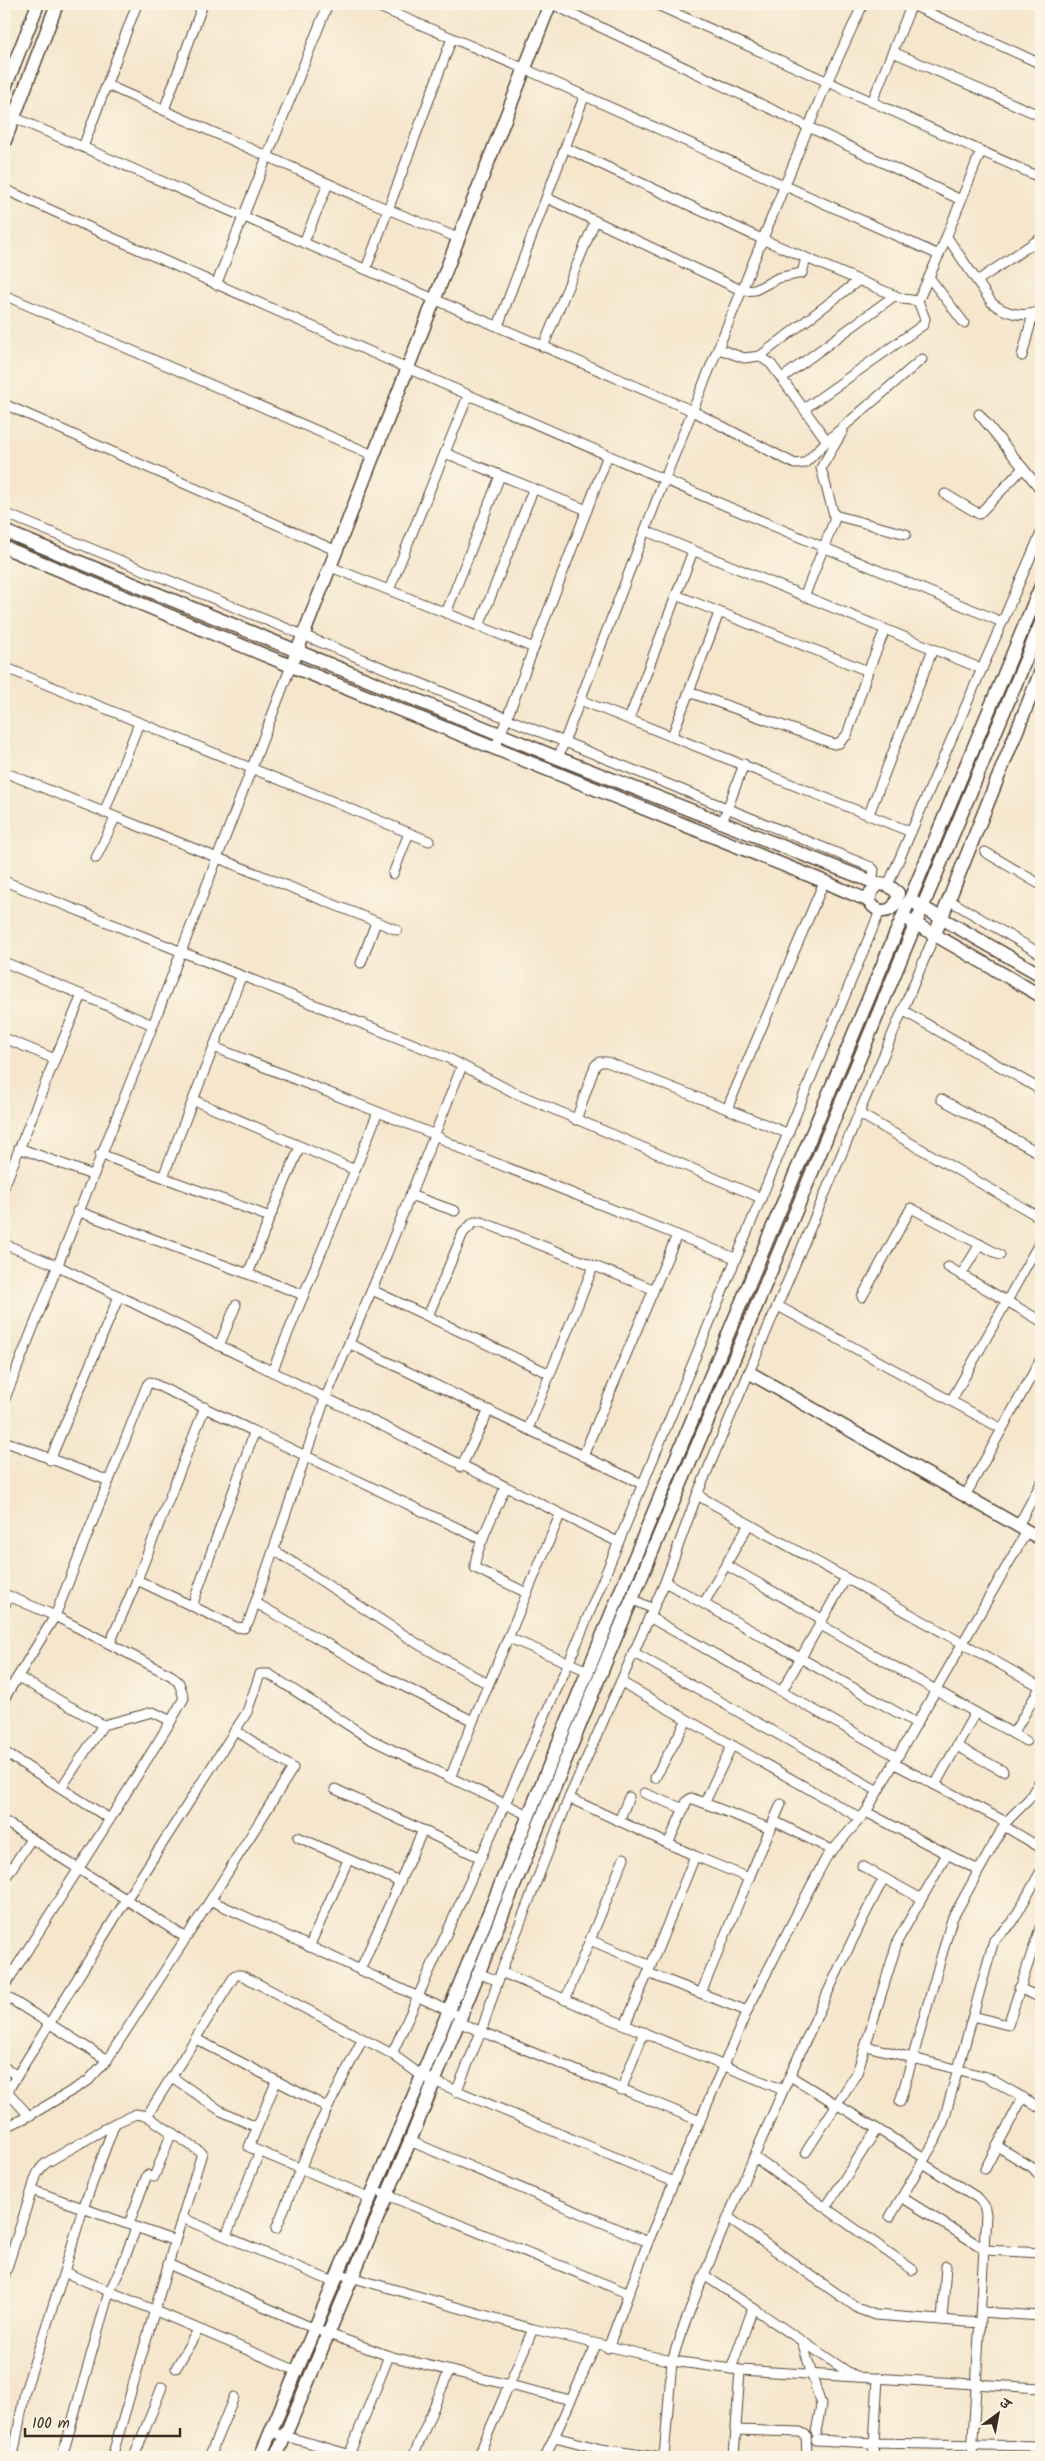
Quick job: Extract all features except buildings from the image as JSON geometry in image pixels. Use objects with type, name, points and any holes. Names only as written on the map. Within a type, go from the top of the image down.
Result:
[{"type":"street","points":[[4,90],[38,4]]},
{"type":"street","points":[[4,143],[57,4]]},
{"type":"street","points":[[83,147],[137,4]]},
{"type":"street","points":[[164,110],[203,4]]},
{"type":"street","points":[[216,285],[245,217],[328,4]]},
{"type":"street","points":[[372,4],[525,69],[939,255]]},
{"type":"street","points":[[4,1401],[551,4],[961,200]]},
{"type":"street","points":[[654,4],[1041,178]]},
{"type":"street","points":[[558,758],[646,532],[665,478],[764,240],[827,82],[864,4]]},
{"type":"street","points":[[872,102],[912,4],[1041,64]]},
{"type":"street","points":[[366,269],[452,38]]},
{"type":"street","points":[[893,52],[1041,116]]},
{"type":"street","points":[[107,85],[268,158],[458,238]]},
{"type":"street","points":[[498,326],[584,97]]},
{"type":"street","points":[[13,117],[693,411],[795,464],[805,464],[827,440],[922,360]]},
{"type":"street","points":[[566,148],[764,240],[858,281],[894,296],[918,301],[924,312],[925,319],[923,325],[804,409]]},
{"type":"street","points":[[918,301],[947,237],[981,151]]},
{"type":"street","points":[[304,242],[328,184]]},
{"type":"street","points":[[4,190],[468,396],[1002,622]]},
{"type":"street","points":[[547,198],[742,291],[755,290],[778,278],[802,273],[806,258]]},
{"type":"street","points":[[543,347],[595,221]]},
{"type":"street","points":[[947,237],[992,303],[1008,313],[1037,313],[1022,356]]},
{"type":"street","points":[[977,280],[1041,238]]},
{"type":"street","points":[[929,276],[964,323]]},
{"type":"street","points":[[719,349],[744,358],[760,356],[858,281]]},
{"type":"street","points":[[4,295],[374,455]]},
{"type":"street","points":[[782,378],[894,296]]},
{"type":"street","points":[[760,356],[771,364],[827,440]]},
{"type":"street","points":[[389,590],[468,396]]},
{"type":"street","points":[[4,404],[337,551]]},
{"type":"street","points":[[979,414],[1041,490]]},
{"type":"street","points":[[804,597],[832,529],[834,515],[821,468],[822,463],[850,422]]},
{"type":"street","points":[[445,453],[533,490],[587,510]]},
{"type":"street","points":[[495,749],[608,455]]},
{"type":"street","points":[[946,494],[979,514],[1023,468]]},
{"type":"street","points":[[446,613],[500,476]]},
{"type":"street","points":[[479,626],[533,490]]},
{"type":"street","points":[[4,513],[871,867],[896,904],[886,910],[735,1258],[569,1662],[392,2054]]},
{"type":"street","points":[[834,515],[906,534]]},
{"type":"street","points":[[4,531],[558,758],[884,886],[1041,975]]},
{"type":"street","points":[[646,532],[982,669]]},
{"type":"street","points":[[869,901],[871,892],[884,886],[910,832],[1041,533]]},
{"type":"street","points":[[4,547],[869,901],[903,916],[1041,996]]},
{"type":"street","points":[[629,719],[692,551]]},
{"type":"street","points":[[331,567],[534,648]]},
{"type":"street","points":[[276,2457],[328,2334],[343,2278],[373,2194],[459,2019],[517,1878],[587,1690],[588,1670],[1041,586]]},
{"type":"street","points":[[676,595],[868,671]]},
{"type":"street","points":[[672,736],[719,613]]},
{"type":"street","points":[[260,2457],[296,2371],[316,2329],[387,2195],[410,2141],[448,2011],[528,1815],[632,1599],[1039,629],[1023,629]]},
{"type":"street","points":[[689,692],[834,744],[839,743],[847,735],[884,630]]},
{"type":"street","points":[[869,814],[933,649]]},
{"type":"street","points":[[4,667],[429,841]]},
{"type":"street","points":[[456,2092],[481,2032],[499,1977],[569,1798],[666,1582],[698,1495],[904,1011],[1041,671]]},
{"type":"street","points":[[580,700],[910,832]]},
{"type":"street","points":[[104,813],[139,722]]},
{"type":"street","points":[[722,823],[744,764]]},
{"type":"street","points":[[4,772],[114,818],[397,930]]},
{"type":"street","points":[[96,858],[114,818]]},
{"type":"street","points":[[393,874],[409,833]]},
{"type":"street","points":[[985,852],[1041,885]]},
{"type":"street","points":[[4,881],[241,977],[446,1057],[513,1092],[761,1198]]},
{"type":"street","points":[[727,1109],[824,882]]},
{"type":"street","points":[[949,900],[1041,954]]},
{"type":"street","points":[[361,963],[376,922]]},
{"type":"street","points":[[4,962],[153,1024]]},
{"type":"street","points":[[163,1177],[241,977]]},
{"type":"street","points":[[4,1186],[82,995]]},
{"type":"street","points":[[904,1011],[1041,1090]]},
{"type":"street","points":[[4,1038],[55,1059]]},
{"type":"street","points":[[214,1047],[433,1134],[464,1150],[735,1258]]},
{"type":"street","points":[[576,1120],[595,1066],[599,1062],[606,1062],[788,1134]]},
{"type":"street","points":[[137,1580],[236,1628],[244,1628],[249,1621],[325,1399],[350,1344],[462,1066]]},
{"type":"street","points":[[941,1099],[1041,1154]]},
{"type":"street","points":[[193,1100],[355,1170]]},
{"type":"street","points":[[272,1372],[378,1112]]},
{"type":"street","points":[[860,1114],[1041,1218]]},
{"type":"street","points":[[248,1274],[300,1147]]},
{"type":"street","points":[[19,1148],[92,1175]]},
{"type":"street","points":[[100,1154],[270,1217]]},
{"type":"street","points":[[410,1195],[455,1211]]},
{"type":"street","points":[[862,1297],[911,1208],[1000,1256]]},
{"type":"street","points":[[77,1211],[304,1295]]},
{"type":"street","points":[[428,1316],[463,1233],[474,1222],[482,1222],[653,1290]]},
{"type":"street","points":[[583,1456],[677,1235]]},
{"type":"street","points":[[952,1401],[1041,1240]]},
{"type":"street","points":[[4,1244],[56,1265],[618,1542]]},
{"type":"street","points":[[961,1275],[980,1244]]},
{"type":"street","points":[[528,1429],[593,1267]]},
{"type":"street","points":[[948,1267],[1041,1321]]},
{"type":"street","points":[[372,1290],[550,1374]]},
{"type":"street","points":[[50,1460],[119,1296]]},
{"type":"street","points":[[219,1346],[236,1305]]},
{"type":"street","points":[[778,1306],[1002,1429]]},
{"type":"street","points":[[350,1344],[642,1484]]},
{"type":"street","points":[[965,1496],[1041,1359]]},
{"type":"street","points":[[716,1360],[731,1366]]},
{"type":"street","points":[[750,1372],[1041,1539]]},
{"type":"street","points":[[4,1699],[55,1616],[147,1385],[150,1382],[483,1540]]},
{"type":"street","points":[[110,1642],[137,1580],[205,1408]]},
{"type":"street","points":[[461,1466],[489,1410]]},
{"type":"street","points":[[192,1606],[254,1432]]},
{"type":"street","points":[[4,1441],[109,1481]]},
{"type":"street","points":[[608,2348],[627,2293],[648,2242],[747,2011],[818,1872],[832,1850],[863,1815],[936,1690],[1022,1528],[1041,1483]]},
{"type":"street","points":[[506,1488],[474,1564],[475,1568],[527,1593]]},
{"type":"street","points":[[698,1495],[1041,1687],[1013,1734]]},
{"type":"street","points":[[450,1778],[560,1515]]},
{"type":"street","points":[[704,1603],[749,1524]]},
{"type":"street","points":[[274,1550],[418,1644],[488,1684]]},
{"type":"street","points":[[726,1565],[936,1690],[1026,1741]]},
{"type":"street","points":[[626,1578],[638,1584]]},
{"type":"street","points":[[782,1691],[846,1578]]},
{"type":"street","points":[[666,1582],[916,1723]]},
{"type":"street","points":[[4,1607],[6,1595],[110,1642],[172,1676],[179,1683],[184,1698],[4,1987]]},
{"type":"street","points":[[632,1599],[651,1613],[935,1785],[1005,1824],[1041,1848]]},
{"type":"street","points":[[256,1603],[381,1676],[473,1721]]},
{"type":"street","points":[[509,1638],[588,1670]]},
{"type":"street","points":[[633,1652],[878,1791]]},
{"type":"street","points":[[29,2116],[8,2092],[126,1900],[235,1730],[250,1705],[258,1680],[264,1672],[370,1739],[528,1815]]},
{"type":"street","points":[[18,1676],[102,1725]]},
{"type":"street","points":[[621,1682],[732,1746],[863,1815],[978,1870]]},
{"type":"street","points":[[62,1788],[102,1725],[153,1712],[171,1721]]},
{"type":"street","points":[[935,1785],[976,1713]]},
{"type":"street","points":[[655,1778],[687,1720]]},
{"type":"street","points":[[4,2128],[29,2116],[88,2081],[107,2060],[293,1768],[235,1730]]},
{"type":"street","points":[[705,1802],[732,1746]]},
{"type":"street","points":[[957,1746],[1003,1771]]},
{"type":"street","points":[[4,1752],[110,1819]]},
{"type":"street","points":[[900,2102],[952,1919],[1005,1824],[1029,1799],[1041,1779]]},
{"type":"street","points":[[336,1789],[481,1858]]},
{"type":"street","points":[[644,1792],[684,1809]]},
{"type":"street","points":[[619,1821],[629,1797]]},
{"type":"street","points":[[569,1798],[668,1844],[749,1878]]},
{"type":"street","points":[[668,1844],[684,1809],[692,1798],[772,1825],[832,1850]]},
{"type":"street","points":[[701,1993],[781,1804]]},
{"type":"street","points":[[4,1821],[186,1938]]},
{"type":"street","points":[[360,1970],[423,1830]]},
{"type":"street","points":[[298,1838],[400,1882]]},
{"type":"street","points":[[4,1880],[31,1839]]},
{"type":"street","points":[[806,2152],[857,2073],[898,1940],[920,1898],[947,1854]]},
{"type":"street","points":[[625,2025],[650,1970],[695,1856]]},
{"type":"street","points":[[565,2000],[624,1858]]},
{"type":"street","points":[[310,1947],[348,1860]]},
{"type":"street","points":[[862,1866],[920,1898]]},
{"type":"street","points":[[890,2217],[924,2161],[942,2124],[959,2071],[994,1940],[1012,1923],[1041,1871]]},
{"type":"street","points":[[505,1873],[517,1878]]},
{"type":"street","points":[[664,2457],[672,2361],[704,2275],[754,2157],[856,1928],[884,1878]]},
{"type":"street","points":[[208,1904],[212,1901],[419,1997],[448,2011],[481,2032],[700,2121]]},
{"type":"street","points":[[973,2016],[1008,2025],[1041,1925]]},
{"type":"street","points":[[590,1940],[650,1970],[747,2011]]},
{"type":"street","points":[[478,1973],[499,1977],[565,2000],[784,2090]]},
{"type":"street","points":[[147,2116],[236,1975],[241,1975],[362,2040],[392,2054],[428,2079],[674,2182]]},
{"type":"street","points":[[1019,1988],[1041,1998]]},
{"type":"street","points":[[4,1995],[107,2060]]},
{"type":"street","points":[[621,2090],[644,2032]]},
{"type":"street","points":[[196,2039],[327,2107]]},
{"type":"street","points":[[276,2229],[327,2107],[362,2040]]},
{"type":"street","points":[[866,2046],[987,2077],[1041,2108]]},
{"type":"street","points":[[4,2067],[17,2076]]},
{"type":"street","points":[[790,2076],[878,2129],[978,2198],[984,2205],[986,2214],[986,2250],[972,2457]]},
{"type":"street","points":[[172,2077],[221,2111],[256,2127]]},
{"type":"street","points":[[276,2082],[249,2147],[259,2153],[300,2169],[373,2194],[387,2195],[627,2293]]},
{"type":"street","points":[[985,2169],[1023,2097]]},
{"type":"street","points":[[4,2277],[40,2168],[115,2123],[136,2114],[147,2116],[202,2153],[112,2457]]},
{"type":"street","points":[[12,2457],[25,2391],[83,2208],[115,2123]]},
{"type":"street","points":[[826,2207],[878,2129]]},
{"type":"street","points":[[129,2224],[172,2132]]},
{"type":"street","points":[[410,2141],[648,2242]]},
{"type":"street","points":[[997,2146],[1033,2168],[1041,2177]]},
{"type":"street","points":[[226,2236],[259,2153]]},
{"type":"street","points":[[754,2157],[913,2270]]},
{"type":"street","points":[[32,2190],[175,2241]]},
{"type":"street","points":[[902,2198],[986,2250],[1041,2253]]},
{"type":"street","points":[[182,2218],[226,2236],[343,2278],[533,2330],[672,2361],[735,2369],[1041,2388]]},
{"type":"street","points":[[729,2218],[859,2309],[875,2315],[980,2323]]},
{"type":"street","points":[[62,2457],[109,2292],[121,2268],[136,2228],[129,2224]]},
{"type":"street","points":[[168,2264],[328,2334],[389,2356],[570,2400]]},
{"type":"street","points":[[942,2320],[946,2266]]},
{"type":"street","points":[[64,2272],[296,2371]]},
{"type":"street","points":[[704,2275],[854,2376]]},
{"type":"street","points":[[734,2457],[735,2369],[753,2308]]},
{"type":"street","points":[[981,2312],[1041,2316]]},
{"type":"street","points":[[176,2368],[198,2330]]},
{"type":"street","points":[[478,2457],[533,2330]]},
{"type":"street","points":[[802,2340],[814,2374],[821,2405],[816,2436],[874,2443],[973,2443],[1041,2446]]},
{"type":"street","points":[[545,2457],[596,2345]]},
{"type":"street","points":[[271,2432],[353,2456],[389,2356]]},
{"type":"street","points":[[413,2457],[449,2370]]},
{"type":"street","points":[[873,2457],[878,2378]]},
{"type":"street","points":[[134,2457],[162,2387]]},
{"type":"street","points":[[208,2457],[234,2397]]},
{"type":"street","points":[[735,2430],[800,2432],[806,2435],[807,2457]]},
{"type":"street","points":[[555,2438],[600,2453],[656,2457]]}]
